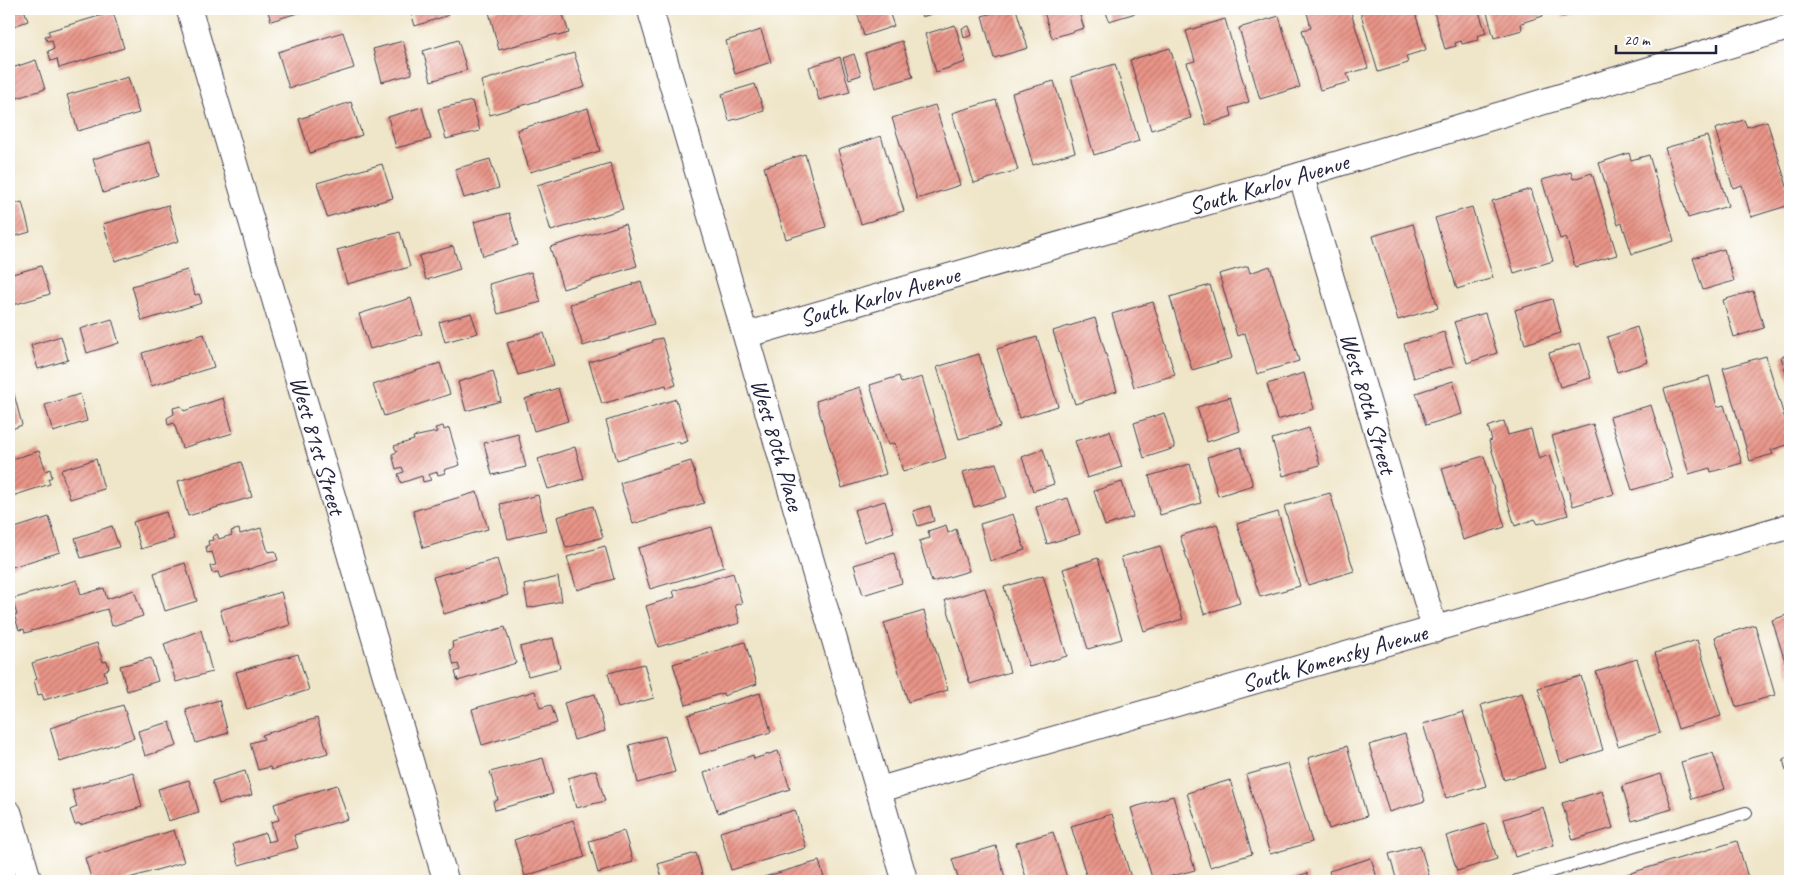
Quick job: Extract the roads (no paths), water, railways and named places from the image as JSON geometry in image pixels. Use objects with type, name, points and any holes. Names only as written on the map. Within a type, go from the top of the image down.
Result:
[{"type":"street","name":"West 81st Street","points":[[188,9],[446,881]]},
{"type":"street","name":"West 80th Place","points":[[650,9],[905,881]]},
{"type":"street","name":"South Karlov Avenue","points":[[746,336],[1301,175],[1790,27]]},
{"type":"street","name":"West 80th Street","points":[[1301,175],[1435,630]]},
{"type":"street","name":"South Komensky Avenue","points":[[878,790],[1790,526]]},
{"type":"street","points":[[9,813],[21,873]]},
{"type":"lane","points":[[1517,881],[1746,813]]}]
